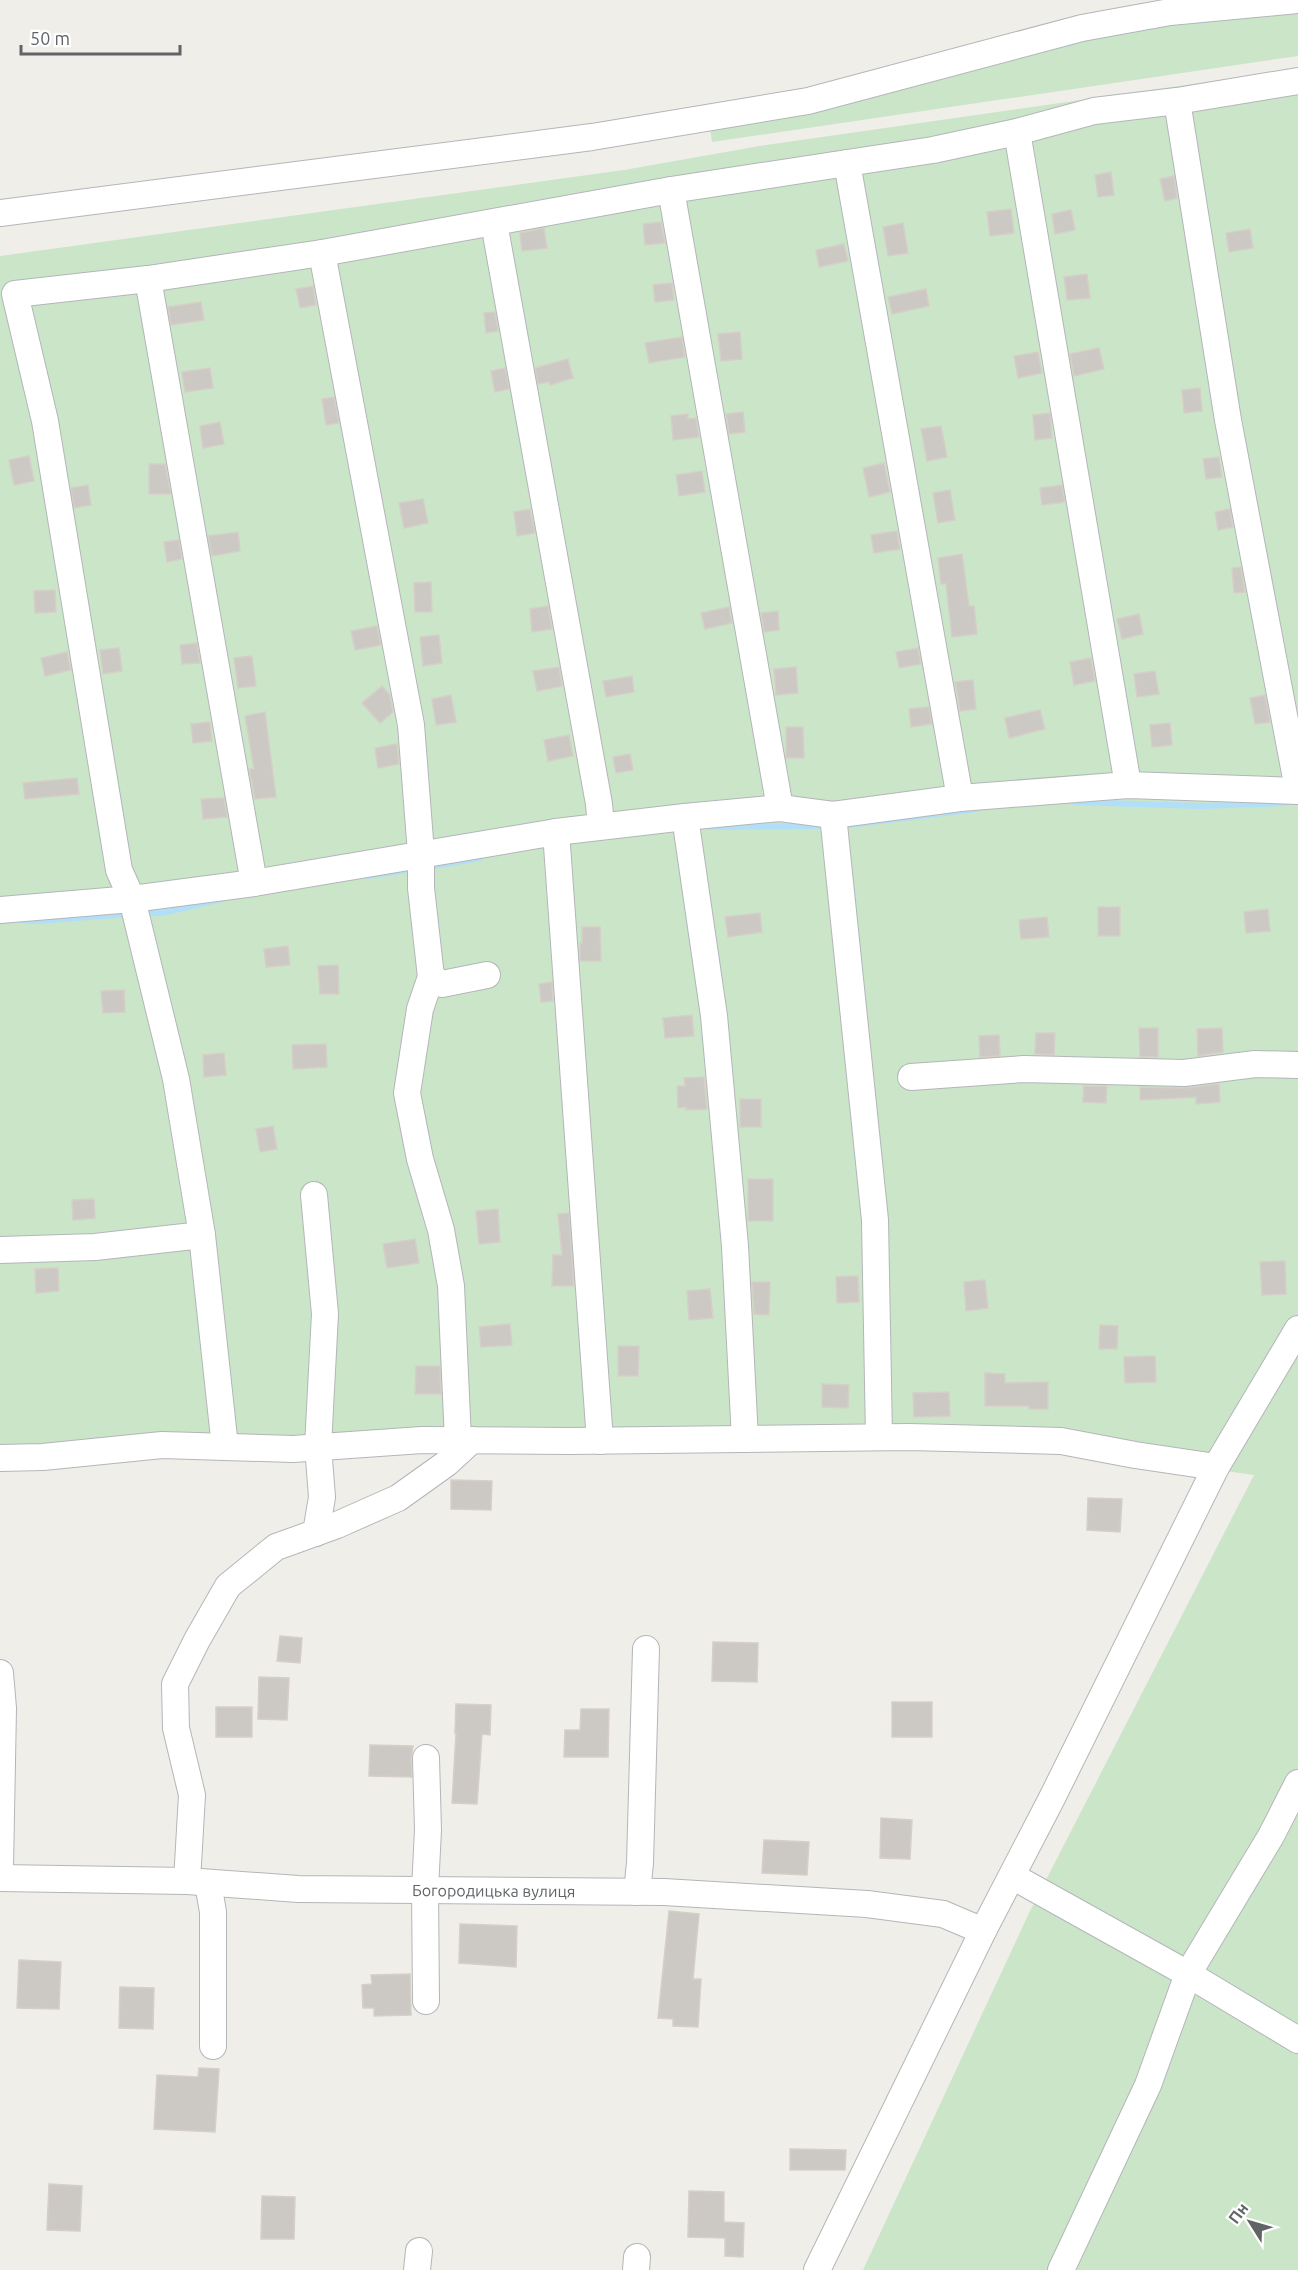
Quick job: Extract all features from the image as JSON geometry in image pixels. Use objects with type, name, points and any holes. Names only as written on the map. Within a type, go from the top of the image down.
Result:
[{"type":"street","points":[[0,213],[592,136],[808,101],[1082,28],[1170,12],[1298,0]]},
{"type":"street","points":[[225,1447],[202,1234],[176,1079],[132,899],[119,870],[45,421],[15,294],[148,279],[322,253],[671,190],[933,150],[1017,132],[1094,111],[1177,101],[1298,81]]},
{"type":"street","points":[[0,910],[132,899],[421,863],[556,832],[780,808],[833,823],[960,798],[1128,785],[1298,790],[1228,420],[1177,101]]},
{"type":"street","points":[[1017,132],[1128,785]]},
{"type":"street","points":[[847,163],[960,798]]},
{"type":"street","points":[[671,190],[780,808]]},
{"type":"street","points":[[494,223],[600,804],[601,826]]},
{"type":"street","points":[[213,2046],[213,1912],[198,1882],[192,1795],[176,1728],[175,1684],[196,1640],[228,1586],[276,1547],[316,1533],[398,1498],[447,1463],[465,1440],[451,1286],[441,1230],[420,1159],[406,1093],[420,1009],[431,977],[411,725],[322,253]]},
{"type":"street","points":[[148,279],[254,883]]},
{"type":"street","points":[[685,817],[714,1016],[735,1246],[745,1439]]},
{"type":"street","points":[[833,823],[875,1220],[879,1437]]},
{"type":"street","points":[[556,832],[600,1441]]},
{"type":"street","points":[[431,977],[442,984],[488,975]]},
{"type":"street","points":[[911,1077],[1024,1069],[1184,1072],[1255,1064],[1298,1065]]},
{"type":"street","points":[[314,1195],[325,1314],[318,1446],[322,1497],[316,1533]]},
{"type":"street","points":[[0,1250],[95,1247],[202,1234]]},
{"type":"street","points":[[817,2270],[983,1931],[1216,1467],[1298,1329]]},
{"type":"street","points":[[0,1458],[43,1457],[162,1445],[293,1449],[422,1440],[600,1441],[879,1437],[1061,1441],[1216,1467]]},
{"type":"street","points":[[637,1892],[640,1863],[646,1649]]},
{"type":"street","points":[[0,1673],[3,1708],[0,1867]]},
{"type":"street","points":[[426,1758],[428,1830],[425,1889],[426,2001]]},
{"type":"street","points":[[1061,2270],[1148,2085],[1188,1974],[1271,1836],[1298,1783]]},
{"type":"street","points":[[1012,1876],[1188,1974],[1298,2040]]},
{"type":"street","name":"Богородицька вулиця","points":[[0,1878],[198,1882],[298,1889],[637,1892],[867,1904],[943,1914],[983,1931]]},
{"type":"green space","points":[[1298,4],[1298,56],[712,142],[709,121],[1093,29]]},
{"type":"green space","points":[[1298,69],[1298,2270],[863,2270],[1029,1913],[1254,1475],[1056,1447],[0,1456],[0,256],[624,170],[766,145]]},
{"type":"building","points":[[1111,172],[1114,195],[1098,197],[1095,175]]},
{"type":"building","points":[[1174,176],[1177,198],[1165,201],[1160,179]]},
{"type":"building","points":[[1011,209],[1014,233],[990,236],[987,212]]},
{"type":"building","points":[[1071,210],[1075,230],[1055,234],[1052,214]]},
{"type":"building","points":[[661,222],[665,243],[645,245],[643,224]]},
{"type":"building","points":[[903,223],[908,253],[888,256],[883,227]]},
{"type":"building","points":[[544,228],[547,248],[522,251],[520,233]]},
{"type":"building","points":[[1250,229],[1253,248],[1229,252],[1226,233]]},
{"type":"building","points":[[844,244],[848,261],[819,267],[816,250]]},
{"type":"building","points":[[1087,274],[1090,298],[1067,300],[1064,277]]},
{"type":"building","points":[[672,283],[674,300],[655,302],[653,285]]},
{"type":"building","points":[[313,286],[316,305],[300,308],[296,289]]},
{"type":"building","points":[[926,289],[929,306],[892,314],[888,297]]},
{"type":"building","points":[[201,302],[204,320],[171,325],[168,307]]},
{"type":"building","points":[[495,312],[498,331],[486,333],[484,313]]},
{"type":"building","points":[[740,332],[742,359],[721,361],[718,334]]},
{"type":"building","points":[[682,337],[685,357],[649,363],[645,343]]},
{"type":"building","points":[[1099,348],[1104,369],[1074,376],[1070,354]]},
{"type":"building","points":[[1038,352],[1042,373],[1018,378],[1014,356]]},
{"type":"building","points":[[568,359],[573,378],[550,385],[549,382],[538,384],[535,368]]},
{"type":"building","points":[[210,368],[213,388],[185,392],[182,372]]},
{"type":"building","points":[[505,368],[509,389],[495,392],[491,371]]},
{"type":"building","points":[[1200,388],[1202,411],[1184,413],[1182,390]]},
{"type":"building","points":[[334,397],[339,423],[326,425],[322,399]]},
{"type":"building","points":[[743,412],[745,432],[729,434],[726,414]]},
{"type":"building","points":[[1050,413],[1052,438],[1035,440],[1033,415]]},
{"type":"building","points":[[688,414],[688,419],[696,418],[699,437],[673,440],[671,416]]},
{"type":"building","points":[[220,422],[224,444],[203,448],[200,426]]},
{"type":"building","points":[[941,426],[947,457],[927,461],[921,429]]},
{"type":"building","points":[[29,456],[34,481],[14,485],[9,460]]},
{"type":"building","points":[[1219,457],[1222,477],[1206,479],[1203,459]]},
{"type":"building","points":[[884,463],[890,492],[869,497],[863,468]]},
{"type":"building","points":[[149,464],[165,464],[171,494],[149,494]]},
{"type":"building","points":[[702,471],[705,492],[679,496],[676,475]]},
{"type":"building","points":[[88,485],[91,505],[74,508],[71,488]]},
{"type":"building","points":[[1062,485],[1065,502],[1042,505],[1040,488]]},
{"type":"building","points":[[950,490],[955,520],[938,523],[933,493]]},
{"type":"building","points":[[423,499],[428,523],[404,528],[399,503]]},
{"type":"building","points":[[530,509],[535,533],[517,536],[514,512]]},
{"type":"building","points":[[1230,509],[1233,527],[1218,530],[1215,512]]},
{"type":"building","points":[[897,531],[900,549],[874,553],[871,535]]},
{"type":"building","points":[[238,532],[240,551],[212,556],[208,536]]},
{"type":"building","points":[[179,540],[182,559],[167,562],[164,542]]},
{"type":"building","points":[[962,554],[969,606],[974,606],[977,634],[952,637],[946,584],[941,584],[938,558]]},
{"type":"building","points":[[1241,567],[1245,592],[1234,593],[1232,568]]},
{"type":"building","points":[[431,582],[432,612],[415,612],[414,583]]},
{"type":"building","points":[[55,590],[56,612],[35,613],[34,591]]},
{"type":"building","points":[[548,606],[552,629],[532,632],[530,609]]},
{"type":"building","points":[[729,607],[732,623],[705,629],[701,613]]},
{"type":"building","points":[[778,611],[779,630],[764,632],[761,613]]},
{"type":"building","points":[[1139,614],[1143,634],[1122,639],[1117,619]]},
{"type":"building","points":[[377,626],[381,645],[355,650],[351,631]]},
{"type":"building","points":[[439,635],[442,663],[423,666],[420,637]]},
{"type":"building","points":[[197,643],[200,663],[182,664],[180,645]]},
{"type":"building","points":[[119,648],[122,671],[103,674],[100,650]]},
{"type":"building","points":[[918,648],[921,664],[899,668],[896,652]]},
{"type":"building","points":[[67,652],[71,670],[45,676],[41,658]]},
{"type":"building","points":[[252,656],[256,686],[238,688],[234,658]]},
{"type":"building","points":[[1091,658],[1095,681],[1074,685],[1070,662]]},
{"type":"building","points":[[559,667],[562,686],[537,691],[533,671]]},
{"type":"building","points":[[796,667],[798,693],[776,695],[774,669]]},
{"type":"building","points":[[1155,671],[1159,694],[1137,697],[1134,674]]},
{"type":"building","points":[[632,676],[634,692],[606,697],[603,681]]},
{"type":"building","points":[[973,680],[976,709],[960,711],[955,682]]},
{"type":"building","points":[[382,686],[390,695],[393,712],[380,723],[362,703]]},
{"type":"building","points":[[451,695],[456,722],[436,725],[432,699]]},
{"type":"building","points":[[1265,695],[1270,722],[1255,724],[1250,698]]},
{"type":"building","points":[[929,707],[932,724],[911,727],[909,709]]},
{"type":"building","points":[[1040,710],[1045,729],[1009,738],[1005,718]]},
{"type":"building","points":[[265,712],[276,797],[255,799],[249,769],[254,769],[245,716]]},
{"type":"building","points":[[210,722],[212,741],[193,743],[191,724]]},
{"type":"building","points":[[1170,723],[1172,745],[1152,747],[1150,725]]},
{"type":"building","points":[[786,727],[803,727],[804,758],[786,758]]},
{"type":"building","points":[[569,735],[573,756],[548,761],[544,740]]},
{"type":"building","points":[[397,744],[399,764],[378,768],[375,748]]},
{"type":"building","points":[[630,754],[633,770],[616,773],[613,757]]},
{"type":"building","points":[[77,778],[79,794],[25,799],[23,783]]},
{"type":"building","points":[[224,798],[227,817],[203,819],[201,799]]},
{"type":"building","points":[[1098,907],[1120,907],[1120,936],[1098,936]]},
{"type":"building","points":[[1268,909],[1270,931],[1246,933],[1244,912]]},
{"type":"building","points":[[760,913],[762,932],[728,937],[725,917]]},
{"type":"building","points":[[1047,917],[1049,937],[1021,939],[1019,920]]},
{"type":"building","points":[[582,927],[600,927],[601,961],[580,961]]},
{"type":"building","points":[[288,946],[290,965],[266,967],[264,949]]},
{"type":"building","points":[[338,965],[339,994],[320,994],[318,966]]},
{"type":"building","points":[[552,982],[553,1001],[541,1002],[539,984]]},
{"type":"building","points":[[124,990],[125,1012],[103,1013],[101,991]]},
{"type":"building","points":[[692,1015],[694,1036],[665,1038],[663,1018]]},
{"type":"building","points":[[1139,1028],[1158,1028],[1158,1057],[1140,1057]]},
{"type":"building","points":[[1222,1028],[1223,1052],[1198,1056],[1197,1029]]},
{"type":"building","points":[[1036,1033],[1055,1033],[1054,1055],[1035,1054]]},
{"type":"building","points":[[999,1035],[1000,1056],[980,1057],[979,1036]]},
{"type":"building","points":[[326,1044],[327,1067],[293,1069],[292,1045]]},
{"type":"building","points":[[224,1053],[226,1075],[204,1077],[203,1055]]},
{"type":"building","points":[[704,1077],[707,1109],[678,1108],[677,1086],[685,1086],[684,1078]]},
{"type":"building","points":[[1219,1084],[1220,1102],[1196,1104],[1196,1097],[1140,1100],[1140,1087],[1184,1088]]},
{"type":"building","points":[[1084,1086],[1107,1086],[1106,1103],[1083,1102]]},
{"type":"building","points":[[740,1099],[761,1099],[761,1127],[740,1127]]},
{"type":"building","points":[[273,1126],[277,1149],[260,1152],[256,1129]]},
{"type":"building","points":[[748,1179],[773,1179],[773,1221],[748,1221]]},
{"type":"building","points":[[94,1199],[95,1218],[73,1220],[72,1200]]},
{"type":"building","points":[[498,1209],[500,1242],[479,1244],[476,1211]]},
{"type":"building","points":[[569,1213],[574,1286],[552,1286],[553,1255],[562,1255],[558,1214]]},
{"type":"building","points":[[415,1239],[419,1263],[387,1268],[383,1244]]},
{"type":"building","points":[[1285,1261],[1286,1294],[1262,1295],[1260,1262]]},
{"type":"building","points":[[58,1268],[59,1291],[36,1293],[35,1269]]},
{"type":"building","points":[[858,1276],[859,1302],[837,1303],[836,1277]]},
{"type":"building","points":[[985,1280],[988,1308],[966,1311],[964,1282]]},
{"type":"building","points":[[752,1282],[770,1282],[769,1315],[754,1314]]},
{"type":"building","points":[[710,1289],[713,1318],[689,1320],[687,1291]]},
{"type":"building","points":[[510,1324],[512,1345],[481,1347],[479,1327]]},
{"type":"building","points":[[1100,1325],[1118,1326],[1117,1349],[1099,1349]]},
{"type":"building","points":[[618,1346],[639,1346],[638,1376],[618,1376]]},
{"type":"building","points":[[1155,1356],[1156,1382],[1125,1383],[1124,1357]]},
{"type":"building","points":[[416,1366],[440,1366],[441,1394],[415,1394]]},
{"type":"building","points":[[985,1373],[1005,1374],[1005,1383],[1048,1382],[1048,1409],[1029,1409],[1029,1406],[985,1406]]},
{"type":"building","points":[[822,1384],[849,1385],[848,1408],[822,1407]]},
{"type":"building","points":[[949,1392],[950,1416],[914,1417],[913,1393]]},
{"type":"building","points":[[451,1480],[492,1481],[491,1510],[451,1509]]},
{"type":"building","points":[[1088,1498],[1122,1499],[1120,1532],[1087,1530]]},
{"type":"building","points":[[280,1636],[302,1638],[300,1663],[277,1661]]},
{"type":"building","points":[[713,1642],[758,1643],[757,1682],[712,1681]]},
{"type":"building","points":[[259,1677],[289,1678],[287,1720],[258,1719]]},
{"type":"building","points":[[892,1702],[932,1702],[932,1737],[892,1737]]},
{"type":"building","points":[[456,1704],[491,1705],[490,1735],[482,1734],[477,1804],[452,1803]]},
{"type":"building","points":[[216,1707],[252,1707],[252,1737],[216,1737]]},
{"type":"building","points":[[581,1709],[609,1709],[608,1757],[564,1757],[565,1730],[580,1730]]},
{"type":"building","points":[[370,1745],[413,1746],[412,1777],[369,1776]]},
{"type":"building","points":[[881,1818],[912,1820],[910,1859],[880,1858]]},
{"type":"building","points":[[764,1840],[809,1842],[807,1875],[762,1873]]},
{"type":"building","points":[[669,1911],[699,1914],[693,1979],[701,1979],[698,2027],[673,2026],[673,2019],[658,2018]]},
{"type":"building","points":[[460,1924],[517,1926],[516,1967],[459,1963]]},
{"type":"building","points":[[19,1960],[61,1962],[59,2009],[17,2008]]},
{"type":"building","points":[[410,1974],[411,2015],[374,2016],[374,2008],[363,2008],[362,1985],[372,1984],[371,1975]]},
{"type":"building","points":[[120,1987],[154,1988],[153,2029],[119,2028]]},
{"type":"building","points":[[199,2068],[219,2069],[215,2132],[154,2129],[157,2075],[198,2077]]},
{"type":"building","points":[[790,2149],[846,2150],[845,2170],[790,2170]]},
{"type":"building","points":[[49,2184],[82,2186],[80,2231],[47,2230]]},
{"type":"building","points":[[689,2191],[724,2192],[724,2222],[744,2223],[743,2257],[725,2256],[725,2238],[688,2237]]},
{"type":"building","points":[[262,2196],[295,2197],[294,2239],[261,2239]]},
{"type":"waterway","points":[[1074,802],[1200,806],[1285,803]]},
{"type":"waterway","points":[[841,826],[977,809]]},
{"type":"waterway","points":[[709,827],[828,826]]},
{"type":"waterway","points":[[428,867],[480,858]]},
{"type":"waterway","points":[[368,876],[415,869]]},
{"type":"waterway","points":[[141,913],[162,913],[222,899]]},
{"type":"waterway","points":[[19,920],[37,921],[128,914]]}]
